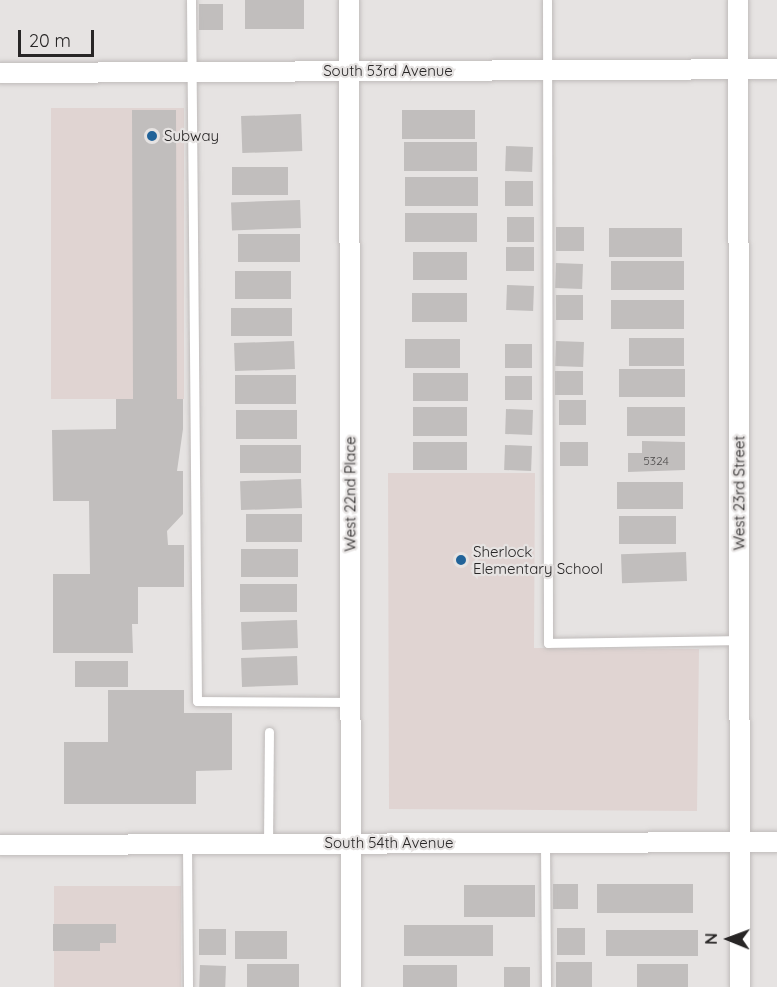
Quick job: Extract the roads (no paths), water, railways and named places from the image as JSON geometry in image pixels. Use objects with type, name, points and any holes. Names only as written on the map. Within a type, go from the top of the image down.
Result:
[{"type":"street","name":"West 22nd Place","points":[[349,0],[351,987]]},
{"type":"street","name":"West 23rd Street","points":[[738,0],[740,987]]},
{"type":"street","name":"South 53rd Avenue","points":[[0,73],[777,69]]},
{"type":"street","name":"South 54th Avenue","points":[[0,845],[777,842]]},
{"type":"lane","points":[[191,0],[197,701],[350,702]]},
{"type":"lane","points":[[547,0],[548,643],[740,640]]},
{"type":"lane","points":[[268,844],[269,732]]},
{"type":"lane","points":[[187,844],[188,987]]},
{"type":"lane","points":[[545,844],[546,987]]},
{"type":"place","name":"Subway","points":[[152,136]]},
{"type":"place","name":"Sherlock Elementary School","points":[[461,560]]}]
